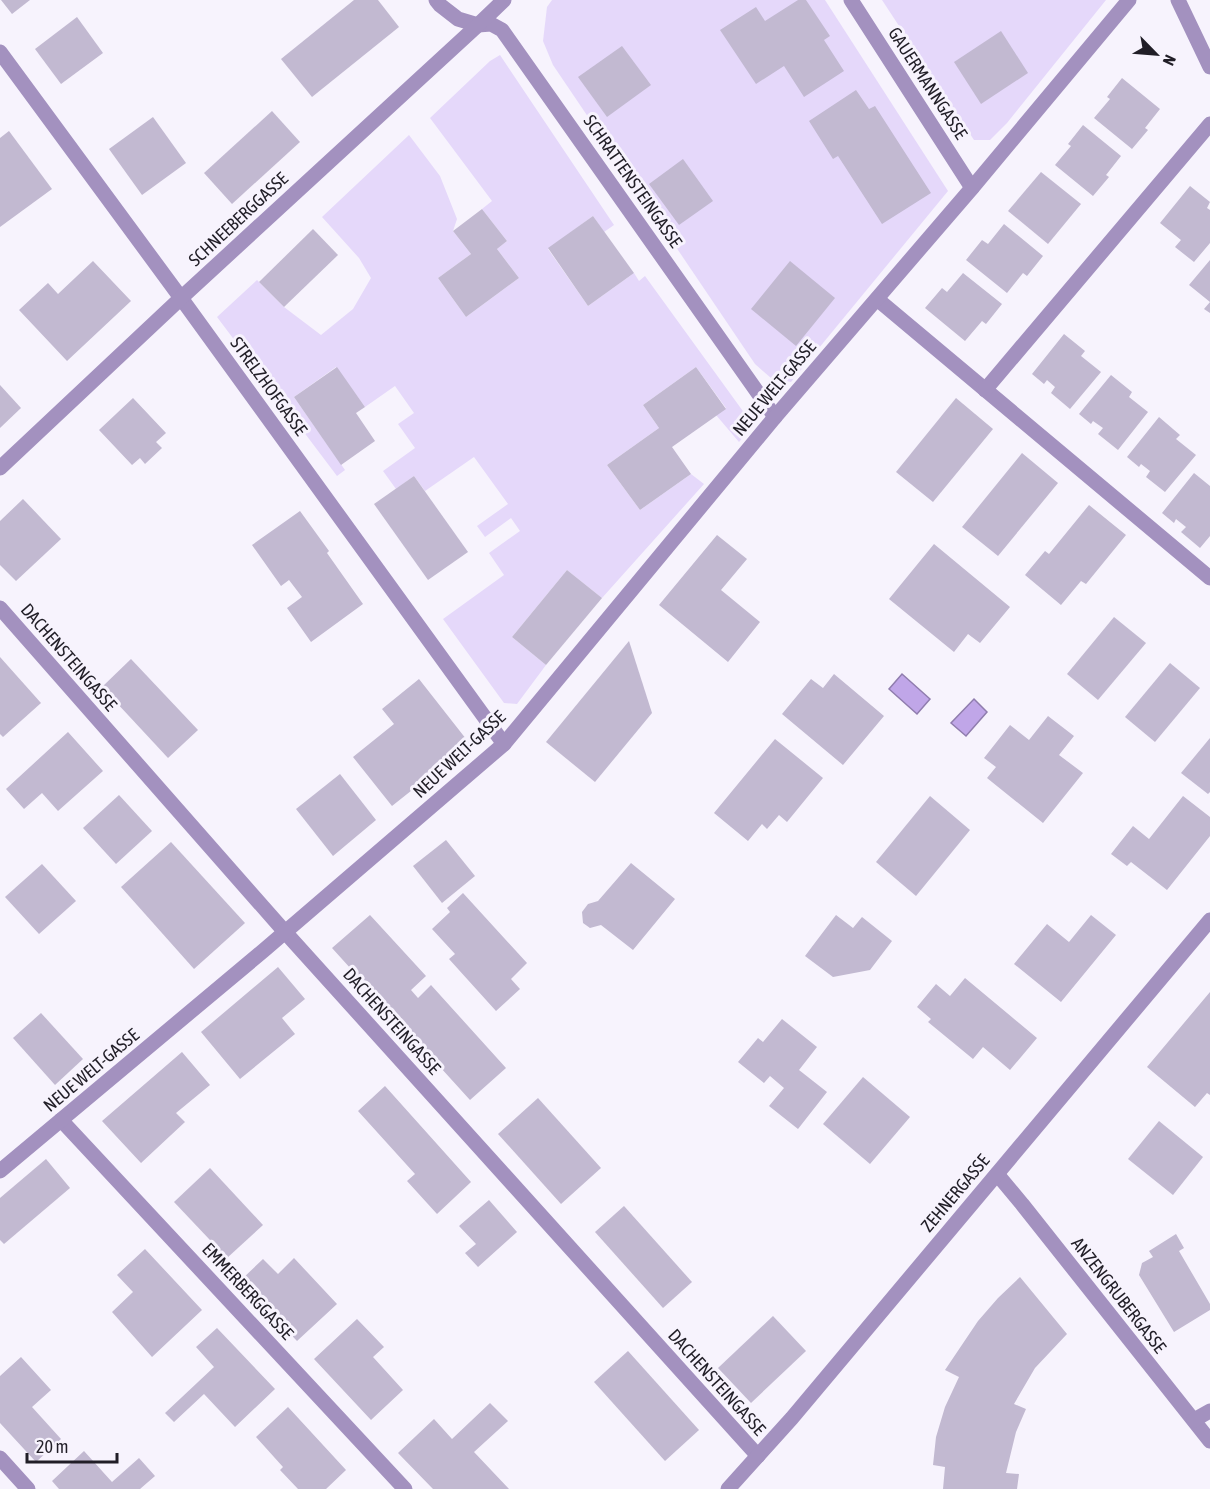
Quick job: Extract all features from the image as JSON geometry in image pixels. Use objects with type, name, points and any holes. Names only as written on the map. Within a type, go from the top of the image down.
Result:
[{"type":"street","name":"SCHRATTENSTEINGASSE","points":[[436,0],[458,19],[478,25],[491,24],[502,30],[775,417]]},
{"type":"street","name":"SCHNEEBERGGASSE","points":[[0,468],[504,0]]},
{"type":"street","name":"GAUERMANNGASSE","points":[[850,0],[972,188]]},
{"type":"street","name":"NEUE WELT-GASSE","points":[[0,1171],[285,932],[504,744],[775,417],[972,188],[1129,0]]},
{"type":"street","points":[[1178,0],[1210,67]]},
{"type":"street","name":"STRELZHOFGASSE","points":[[0,52],[504,744]]},
{"type":"street","points":[[985,390],[1210,124]]},
{"type":"street","points":[[877,298],[1210,578]]},
{"type":"street","name":"DACHENSTEINGASSE","points":[[0,608],[285,932],[758,1456]]},
{"type":"street","name":"ZEHNERGASSE","points":[[729,1489],[1210,920]]},
{"type":"street","name":"EMMERBERGGASSE","points":[[61,1120],[405,1489]]},
{"type":"street","name":"ANZENGRUBERGASSE","points":[[997,1174],[1210,1441]]},
{"type":"street","points":[[1194,1420],[1210,1411]]},
{"type":"street","points":[[0,1458],[28,1489]]},
{"type":"shaded area","points":[[552,0],[825,0],[948,191],[791,382],[771,378],[755,364],[553,65],[543,41],[547,7]]},
{"type":"shaded area","points":[[882,0],[1106,0],[1007,123],[990,140],[974,140]]},
{"type":"shaded area","points":[[500,55],[614,225],[604,232],[593,216],[548,249],[588,306],[634,273],[639,281],[645,276],[745,414],[750,429],[739,442],[716,415],[726,408],[696,367],[643,405],[659,428],[607,465],[640,510],[691,474],[704,484],[602,598],[567,570],[512,637],[546,665],[517,704],[504,703],[443,619],[504,575],[489,553],[520,531],[511,518],[485,537],[477,526],[508,504],[474,457],[425,491],[414,476],[396,489],[383,471],[415,448],[398,424],[414,413],[395,386],[365,407],[336,367],[294,397],[345,470],[337,476],[217,317],[257,280],[284,307],[321,335],[353,309],[371,278],[359,258],[322,217],[409,135],[440,176],[457,219],[453,231],[471,254],[438,278],[466,317],[519,278],[497,249],[507,241],[482,209],[492,201],[430,118],[490,61]]},
{"type":"shaded area","points":[[902,674],[930,699],[917,714],[889,689]]},
{"type":"shaded area","points":[[974,699],[987,712],[966,736],[951,723]]},
{"type":"building","points":[[1,0],[30,0],[12,14]]},
{"type":"building","points":[[354,0],[378,0],[399,27],[312,97],[281,59]]},
{"type":"building","points":[[798,0],[806,0],[830,36],[824,40],[844,71],[804,97],[784,66],[756,84],[720,30],[756,7],[765,21]]},
{"type":"building","points":[[77,17],[103,53],[61,84],[35,49]]},
{"type":"building","points":[[1001,31],[1028,73],[981,104],[954,62]]},
{"type":"building","points":[[622,46],[651,85],[607,117],[578,77]]},
{"type":"building","points":[[1122,78],[1160,109],[1145,128],[1148,130],[1132,149],[1094,118],[1110,99],[1107,97]]},
{"type":"building","points":[[856,90],[869,109],[875,106],[931,193],[882,224],[838,156],[833,159],[809,121]]},
{"type":"building","points":[[272,111],[300,142],[232,204],[204,173]]},
{"type":"building","points":[[153,117],[186,163],[142,195],[109,149]]},
{"type":"building","points":[[1083,125],[1121,156],[1106,175],[1109,177],[1093,196],[1055,165],[1071,146],[1068,144]]},
{"type":"building","points":[[9,131],[52,189],[0,227],[0,138]]},
{"type":"building","points":[[683,159],[713,201],[679,225],[649,184]]},
{"type":"building","points":[[1041,172],[1081,204],[1048,244],[1008,211]]},
{"type":"building","points":[[1190,186],[1210,202],[1207,208],[1210,210],[1210,243],[1194,262],[1175,247],[1181,240],[1160,223]]},
{"type":"building","points":[[482,209],[507,241],[497,249],[519,278],[466,317],[438,278],[471,254],[453,231]]},
{"type":"building","points":[[593,216],[634,273],[588,306],[548,248]]},
{"type":"building","points":[[1004,224],[1043,256],[1027,276],[1023,273],[1007,293],[966,260],[982,240],[988,244]]},
{"type":"building","points":[[313,229],[338,255],[284,307],[259,282]]},
{"type":"building","points":[[1210,260],[1210,302],[1189,285]]},
{"type":"building","points":[[93,261],[131,301],[67,361],[19,310],[48,283],[58,294]]},
{"type":"building","points":[[790,261],[835,298],[796,346],[751,309]]},
{"type":"building","points":[[963,273],[1002,304],[986,324],[982,321],[965,341],[925,308],[942,288],[947,292]]},
{"type":"building","points":[[1210,302],[1210,313],[1204,309]]},
{"type":"building","points":[[1064,334],[1085,351],[1081,356],[1101,372],[1070,409],[1051,393],[1055,387],[1047,380],[1044,384],[1032,374]]},
{"type":"building","points":[[337,367],[365,407],[356,413],[375,441],[341,465],[294,397]]},
{"type":"building","points":[[696,367],[726,409],[672,447],[691,474],[640,510],[607,465],[659,428],[643,405]]},
{"type":"building","points":[[1111,375],[1132,392],[1129,397],[1148,412],[1118,450],[1098,434],[1103,428],[1093,421],[1091,424],[1079,414]]},
{"type":"building","points":[[0,385],[21,408],[0,428]]},
{"type":"building","points":[[133,398],[166,433],[156,442],[162,448],[145,464],[140,458],[132,465],[99,430]]},
{"type":"building","points":[[956,398],[993,429],[933,502],[896,472]]},
{"type":"building","points":[[1159,417],[1180,435],[1176,439],[1196,455],[1165,492],[1146,477],[1150,471],[1141,464],[1139,467],[1127,457]]},
{"type":"building","points":[[1022,453],[1058,483],[998,556],[962,527]]},
{"type":"building","points":[[1194,473],[1210,486],[1210,536],[1200,548],[1181,532],[1186,527],[1176,519],[1174,523],[1162,513]]},
{"type":"building","points":[[414,476],[468,552],[428,580],[374,504]]},
{"type":"building","points":[[23,499],[61,539],[16,581],[0,565],[0,521]]},
{"type":"building","points":[[1089,505],[1126,535],[1086,584],[1081,581],[1061,605],[1025,575],[1045,551],[1049,554]]},
{"type":"building","points":[[300,511],[363,604],[311,642],[287,608],[302,597],[289,580],[281,586],[252,545]]},
{"type":"building","points":[[717,535],[747,559],[721,590],[760,622],[728,662],[659,605]]},
{"type":"building","points":[[934,544],[1010,607],[980,643],[968,634],[954,652],[889,599]]},
{"type":"building","points":[[567,570],[602,598],[546,665],[512,637]]},
{"type":"building","points":[[1114,617],[1146,643],[1098,700],[1067,674]]},
{"type":"building","points":[[629,641],[652,713],[595,782],[546,742]]},
{"type":"building","points":[[0,657],[41,703],[3,737],[0,734]]},
{"type":"building","points":[[131,659],[198,730],[168,758],[102,687]]},
{"type":"building","points":[[1170,663],[1200,688],[1155,742],[1125,717]]},
{"type":"building","points":[[834,674],[884,716],[843,765],[782,714],[811,679],[823,688]]},
{"type":"building","points":[[419,679],[470,744],[392,806],[353,757],[394,724],[382,709]]},
{"type":"building","points":[[1048,716],[1074,736],[1059,755],[1083,773],[1043,823],[987,778],[996,767],[984,758],[1010,725],[1029,740]]},
{"type":"building","points":[[68,732],[103,771],[58,811],[42,793],[24,809],[6,789]]},
{"type":"building","points":[[1210,738],[1210,792],[1208,794],[1181,773]]},
{"type":"building","points":[[775,739],[823,778],[787,822],[779,815],[767,829],[762,824],[748,841],[714,813]]},
{"type":"building","points":[[340,774],[376,820],[333,856],[296,809]]},
{"type":"building","points":[[119,795],[152,831],[116,864],[83,828]]},
{"type":"building","points":[[930,796],[970,830],[916,896],[876,862]]},
{"type":"building","points":[[1183,796],[1210,817],[1210,836],[1167,890],[1131,862],[1127,866],[1111,854],[1133,826],[1149,839]]},
{"type":"building","points":[[446,840],[475,876],[442,903],[413,866]]},
{"type":"building","points":[[171,842],[245,923],[194,969],[121,887]]},
{"type":"building","points":[[631,863],[675,899],[633,950],[601,925],[590,928],[583,923],[582,912],[588,904],[598,901]]},
{"type":"building","points":[[42,864],[76,901],[39,934],[5,897]]},
{"type":"building","points":[[463,893],[527,963],[511,979],[520,989],[496,1011],[449,959],[455,954],[432,929],[450,912],[447,908]]},
{"type":"building","points":[[370,915],[426,976],[411,990],[418,998],[431,985],[506,1068],[470,1100],[332,948]]},
{"type":"building","points":[[836,915],[853,928],[862,917],[892,941],[870,970],[833,977],[805,956]]},
{"type":"building","points":[[1091,915],[1116,935],[1061,1002],[1014,964],[1047,924],[1069,942]]},
{"type":"building","points":[[278,967],[305,999],[282,1018],[295,1034],[240,1079],[201,1032]]},
{"type":"building","points":[[965,978],[1037,1038],[1010,1070],[983,1047],[973,1059],[928,1022],[931,1019],[917,1007],[936,984],[950,996]]},
{"type":"building","points":[[1210,992],[1210,1095],[1207,1093],[1195,1107],[1147,1067]]},
{"type":"building","points":[[41,1013],[83,1059],[55,1085],[13,1038]]},
{"type":"building","points":[[782,1019],[817,1047],[799,1070],[827,1092],[798,1129],[769,1106],[784,1088],[770,1076],[764,1083],[738,1062],[758,1038],[763,1042]]},
{"type":"building","points":[[182,1052],[210,1085],[176,1113],[185,1122],[141,1163],[102,1121]]},
{"type":"building","points":[[863,1077],[910,1117],[870,1164],[823,1124]]},
{"type":"building","points":[[385,1086],[471,1182],[437,1214],[407,1181],[415,1174],[358,1111]]},
{"type":"building","points":[[538,1098],[601,1168],[561,1204],[498,1134]]},
{"type":"building","points":[[1159,1121],[1203,1157],[1173,1195],[1128,1159]]},
{"type":"building","points":[[46,1159],[70,1188],[4,1244],[0,1240],[0,1198]]},
{"type":"building","points":[[210,1168],[263,1225],[227,1258],[174,1202]]},
{"type":"building","points":[[489,1200],[517,1232],[478,1267],[465,1253],[476,1244],[459,1226]]},
{"type":"building","points":[[624,1206],[692,1282],[663,1308],[595,1232]]},
{"type":"building","points":[[1176,1234],[1184,1248],[1179,1251],[1210,1304],[1210,1310],[1174,1332],[1139,1275],[1142,1263],[1153,1257],[1149,1251]]},
{"type":"building","points":[[145,1249],[202,1310],[152,1357],[112,1312],[133,1292],[117,1275]]},
{"type":"building","points":[[294,1258],[337,1304],[297,1341],[240,1281],[263,1259],[278,1274]]},
{"type":"building","points":[[1020,1277],[1067,1334],[1035,1368],[1014,1404],[1026,1409],[1016,1432],[1006,1473],[1019,1474],[1017,1489],[943,1489],[945,1467],[933,1465],[936,1437],[945,1407],[959,1377],[945,1370],[978,1321]]},
{"type":"building","points":[[773,1316],[806,1351],[751,1403],[718,1368]]},
{"type":"building","points":[[357,1319],[384,1347],[373,1357],[403,1390],[371,1420],[314,1359]]},
{"type":"building","points":[[217,1328],[275,1389],[235,1427],[204,1394],[174,1422],[165,1413],[214,1367],[196,1347]]},
{"type":"building","points":[[628,1351],[699,1430],[665,1461],[594,1382]]},
{"type":"building","points":[[21,1357],[51,1390],[32,1407],[61,1439],[36,1462],[0,1423],[0,1376]]},
{"type":"building","points":[[490,1403],[508,1421],[474,1452],[509,1489],[433,1489],[398,1453],[434,1419],[452,1439]]},
{"type":"building","points":[[288,1407],[346,1470],[326,1489],[298,1489],[280,1470],[283,1467],[256,1437]]},
{"type":"building","points":[[84,1451],[112,1482],[139,1458],[155,1476],[140,1489],[59,1489],[52,1481]]}]
